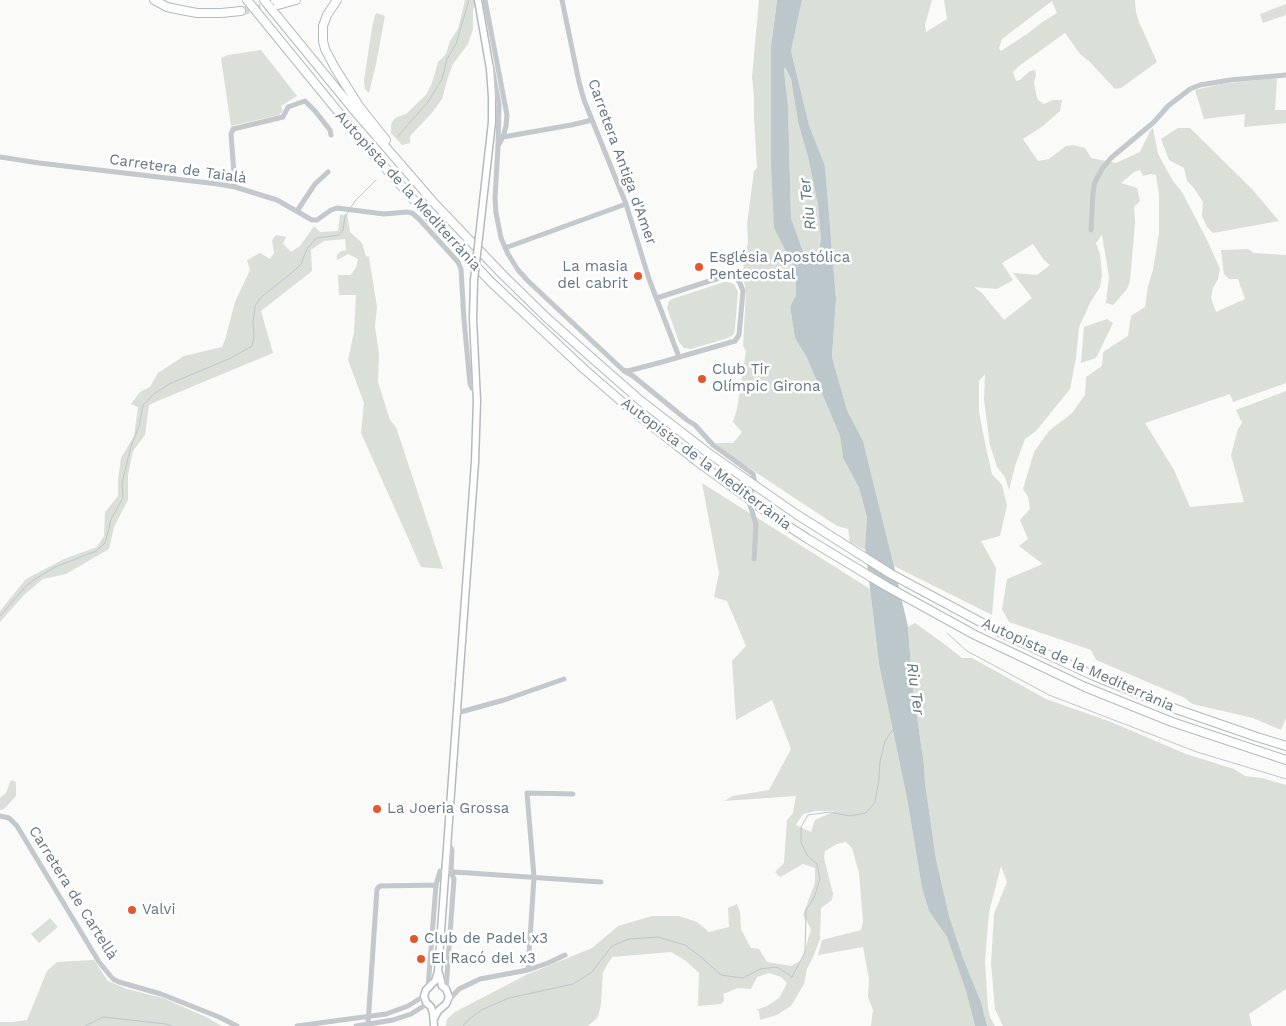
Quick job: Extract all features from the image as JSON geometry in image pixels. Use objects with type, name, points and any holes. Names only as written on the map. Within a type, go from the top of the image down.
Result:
[{"type":"highway","points":[[154,0],[181,10],[197,12],[220,13],[239,9],[188,6],[165,0]]},
{"type":"highway","name":"Autopista de la Mediterrània","points":[[246,0],[366,145],[422,209],[491,282],[592,376],[629,408],[702,465],[776,518],[886,586],[975,636],[1085,687],[1172,722],[1286,760]]},
{"type":"highway","name":"Autopista de la Mediterrània","points":[[264,0],[327,79],[469,240],[547,318],[642,401],[707,452],[796,514],[891,574],[1001,633],[1092,675],[1176,709],[1286,746]]},
{"type":"highway","points":[[276,2],[296,0]]},
{"type":"highway","points":[[337,0],[327,15],[323,26],[325,49],[359,106],[387,141],[400,164]]},
{"type":"main road","points":[[434,1023],[424,996],[435,981],[438,972],[448,871],[448,843],[476,438],[477,392],[473,319],[474,280],[492,122],[488,54],[478,0]]},
{"type":"main road","points":[[434,1023],[449,997],[438,972]]},
{"type":"main road","points":[[430,987],[437,984],[445,988]]},
{"type":"main road","points":[[429,1006],[441,1008]]},
{"type":"street","points":[[484,0],[507,115],[498,147],[495,198],[499,230],[506,248],[513,262],[528,281],[623,370],[696,425],[722,452],[753,474],[755,483],[749,497],[749,502],[756,524],[754,559]]},
{"type":"street","name":"Carretera Antiga d'Amer","points":[[562,0],[579,82],[591,119],[610,161],[626,204],[678,357]]},
{"type":"street","points":[[488,54],[498,95],[500,137]]},
{"type":"street","points":[[1091,230],[1093,192],[1102,169],[1111,158],[1154,122],[1168,106],[1190,89],[1200,85],[1230,80],[1286,76]]},
{"type":"street","points":[[235,187],[231,134],[233,129],[283,117],[289,106],[305,101],[330,130],[331,134]]},
{"type":"street","points":[[500,137],[571,125],[591,119]]},
{"type":"street","name":"Carretera de Taialà","points":[[0,156],[38,163],[235,187],[277,200],[314,220],[330,210],[338,208],[388,214],[406,212],[414,214],[458,262],[461,269],[470,384],[477,392]]},
{"type":"street","points":[[297,212],[314,184],[328,172]]},
{"type":"street","points":[[506,248],[626,204]]},
{"type":"street","points":[[623,370],[628,371],[735,341],[739,335],[743,291],[736,278],[725,276],[657,298]]},
{"type":"street","points":[[457,713],[504,700],[564,679]]},
{"type":"street","points":[[528,970],[534,877],[527,793],[573,794]]},
{"type":"street","name":"Carretera de Cartellà","points":[[0,816],[9,818],[17,826],[99,962],[113,979],[161,994],[219,1017],[236,1026]]},
{"type":"street","points":[[430,987],[436,885],[440,871],[601,882]]},
{"type":"street","points":[[448,871],[454,879],[445,988],[459,989],[480,979],[528,970],[566,955]]},
{"type":"street","points":[[368,1024],[377,889],[380,886],[436,885]]},
{"type":"street","points":[[447,1002],[459,989]]},
{"type":"street","points":[[297,1026],[386,1014],[401,1009],[424,996]]},
{"type":"street","points":[[356,1026],[388,1022],[429,1006]]},
{"type":"shaded area","points":[[465,0],[475,0],[476,3],[473,9],[473,29],[468,44],[453,64],[442,99],[410,136],[410,143],[402,145],[391,133],[391,124],[395,118],[406,114],[426,95],[432,83],[438,62],[446,54],[450,41],[458,29]]},
{"type":"shaded area","points":[[759,0],[777,0],[771,47],[774,227],[796,271],[796,295],[790,307],[795,338],[807,358],[840,436],[843,458],[859,488],[867,519],[865,550],[850,542],[848,529],[837,526],[728,454],[715,443],[733,443],[742,432],[733,422],[737,409],[746,351],[743,346],[746,293],[743,254],[748,244],[747,224],[754,171],[757,168],[752,77]]},
{"type":"shaded area","points":[[777,0],[802,0],[791,51],[809,125],[825,166],[836,299],[832,357],[847,410],[863,441],[894,566],[908,627],[912,681],[936,859],[949,916],[963,958],[981,1002],[987,1026],[975,1026],[966,991],[947,937],[929,911],[922,888],[907,798],[879,664],[865,547],[867,518],[859,488],[843,458],[840,436],[807,358],[795,338],[790,307],[796,295],[796,271],[774,228],[771,163],[771,47]],"holes":[[[785,67],[791,79],[798,122],[808,157],[818,205],[821,240],[817,257],[812,261],[805,257],[791,218]]]},
{"type":"shaded area","points":[[802,0],[932,0],[925,25],[926,32],[947,19],[944,0],[1135,0],[1139,22],[1157,62],[1121,88],[1115,89],[1080,54],[1065,33],[1013,72],[1016,81],[1020,80],[1030,71],[1035,70],[1034,83],[1038,100],[1044,104],[1053,100],[1062,100],[1060,111],[1043,126],[1023,139],[1038,161],[1049,159],[1066,146],[1073,145],[1085,148],[1091,158],[1116,163],[1140,152],[1153,128],[1158,154],[1173,181],[1182,192],[1220,269],[1211,298],[1216,312],[1245,299],[1238,279],[1229,279],[1224,274],[1221,250],[1248,249],[1254,253],[1286,255],[1286,383],[1233,402],[1230,394],[1145,423],[1174,470],[1190,507],[1244,502],[1231,455],[1238,429],[1242,423],[1236,410],[1286,391],[1286,718],[1281,730],[1253,718],[1192,704],[1185,698],[1096,660],[1091,650],[1009,622],[1002,609],[1007,579],[1043,564],[1019,546],[1028,539],[1020,520],[1030,509],[1028,497],[1023,489],[1034,452],[1049,431],[1072,413],[1085,395],[1086,377],[1102,366],[1103,352],[1128,336],[1131,316],[1145,307],[1159,233],[1159,194],[1156,175],[1143,176],[1140,170],[1134,172],[1121,183],[1137,188],[1140,201],[1134,207],[1135,223],[1130,281],[1127,289],[1113,305],[1106,303],[1109,277],[1102,235],[1096,243],[1100,254],[1102,275],[1100,287],[1079,327],[1070,389],[1036,431],[1025,439],[1009,490],[1005,477],[997,467],[990,445],[984,400],[985,374],[979,381],[979,412],[992,474],[1002,485],[1007,505],[1000,536],[981,541],[996,568],[992,615],[894,566],[863,441],[847,410],[832,357],[836,299],[825,166],[809,125],[791,51]],"holes":[[[1052,1],[1057,13],[1001,51],[999,48],[1002,39]],[[1033,244],[1044,260],[1050,265],[1037,275],[1013,273],[1032,298],[1004,320],[982,293],[974,287],[997,289],[1013,280],[1002,263]]]},
{"type":"shaded area","points":[[1286,4],[1286,15],[1263,23],[1260,14]]},
{"type":"shaded area","points":[[377,13],[385,16],[369,93],[365,89],[364,80],[372,28]]},
{"type":"shaded area","points":[[261,50],[297,96],[281,106],[283,111],[279,115],[231,126],[221,58],[228,55]]},
{"type":"shaded area","points":[[785,67],[791,79],[798,122],[808,157],[818,205],[821,240],[817,257],[812,261],[805,257],[791,218]]},
{"type":"shaded area","points":[[1277,78],[1275,110],[1286,110],[1286,123],[1244,127],[1245,114],[1204,119],[1195,90],[1221,84]]},
{"type":"shaded area","points":[[1178,128],[1190,128],[1252,189],[1279,221],[1213,233],[1207,227],[1202,216],[1203,202],[1187,181],[1184,168],[1169,160],[1161,139]]},
{"type":"shaded area","points":[[347,214],[350,232],[362,243],[366,256],[369,257],[377,307],[375,327],[379,354],[378,382],[390,420],[396,427],[443,569],[421,567],[361,433],[364,403],[348,360],[354,332],[356,295],[339,295],[338,275],[351,275],[358,259],[348,254],[337,260],[337,255],[341,251],[346,250],[345,239],[324,241],[311,250],[312,271],[261,311],[273,353],[149,405],[145,435],[133,451],[128,475],[128,500],[114,527],[109,549],[66,574],[43,579],[24,595],[0,622],[0,611],[26,579],[64,559],[97,547],[104,536],[105,512],[118,496],[121,458],[134,436],[138,407],[131,404],[140,392],[150,387],[158,373],[184,356],[222,347],[235,302],[250,270],[247,260],[260,253],[270,259],[274,253],[272,240],[276,235],[286,237],[283,244],[291,252],[300,246],[314,226],[320,232],[338,231],[340,215]]},
{"type":"shaded area","points":[[724,282],[734,284],[738,292],[734,334],[728,338],[691,349],[684,348],[679,342],[667,308],[669,301]]},
{"type":"shaded area","points":[[1107,319],[1113,323],[1096,358],[1081,363],[1084,327]]},
{"type":"shaded area","points":[[702,483],[870,589],[879,664],[907,798],[922,888],[929,911],[947,937],[966,991],[975,1026],[871,1026],[873,1010],[868,997],[869,979],[863,947],[818,955],[822,940],[861,930],[863,921],[859,873],[852,848],[846,842],[837,844],[825,851],[824,858],[833,894],[832,900],[821,908],[820,939],[807,969],[804,984],[791,1006],[777,1015],[760,1020],[759,1011],[756,1010],[767,1006],[779,998],[787,983],[781,977],[769,973],[757,977],[751,989],[738,988],[723,994],[724,1001],[721,1004],[698,1006],[699,973],[686,961],[671,952],[612,957],[603,972],[601,1004],[598,1017],[588,1026],[446,1026],[447,1019],[455,1012],[526,975],[592,948],[618,926],[652,916],[679,916],[697,922],[709,932],[729,927],[728,908],[737,904],[740,912],[741,929],[751,948],[759,949],[767,962],[791,966],[802,960],[811,929],[803,915],[815,883],[815,868],[803,864],[780,877],[775,872],[784,863],[787,820],[793,813],[796,796],[724,801],[733,796],[769,790],[791,749],[772,700],[736,720],[732,661],[746,646],[727,601],[714,597],[719,573]],"holes":[[[816,811],[835,811],[815,820],[811,832],[796,825],[803,814]]]},
{"type":"shaded area","points":[[915,623],[962,658],[972,658],[1046,699],[1111,722],[1186,754],[1234,769],[1245,776],[1262,778],[1286,785],[1286,989],[1249,1014],[1252,1026],[1003,1026],[995,1009],[991,964],[994,914],[1007,882],[1001,866],[989,912],[985,961],[988,1008],[995,1026],[987,1026],[981,1002],[963,958],[949,916],[936,859],[912,681],[908,627]]},
{"type":"shaded area","points":[[11,780],[16,782],[16,796],[4,809],[0,810],[0,798],[6,793]]},
{"type":"shaded area","points":[[50,918],[58,927],[39,943],[31,934]]},
{"type":"shaded area","points":[[94,960],[108,981],[127,989],[163,998],[222,1026],[0,1026],[0,1022],[27,1020],[47,971],[57,962]]},
{"type":"waterway","points":[[398,136],[428,102],[442,79],[447,59],[456,44],[469,0]]},
{"type":"waterway","points":[[351,207],[376,180]]},
{"type":"waterway","points":[[0,616],[27,585],[55,567],[96,551],[105,543],[111,519],[123,498],[122,483],[131,446],[139,426],[143,405],[154,394],[169,384],[231,358],[252,346],[255,306],[260,298],[301,264],[307,249],[316,238],[339,235],[343,230],[345,217],[349,211]]},
{"type":"waterway","points":[[947,633],[967,651],[1049,695],[1197,752],[1286,779]]},
{"type":"waterway","points":[[463,1026],[481,1010],[509,998],[573,984],[591,973],[612,946],[629,939],[658,937],[685,945],[721,975],[743,978],[760,969],[777,967],[792,977],[805,952],[806,910],[814,898],[820,879],[817,864],[807,855],[801,842],[801,827],[808,815],[830,812],[850,816],[866,813],[875,802],[880,762],[885,741],[893,729]]},
{"type":"waterway","points":[[85,1026],[103,1017],[172,1026]]},
{"type":"tunnel","points":[[241,11],[273,6]]},
{"type":"place","name":"Església Apostólica Pentecostal","points":[[699,267]]},
{"type":"place","name":"La masia del cabrit","points":[[638,276]]},
{"type":"place","name":"Club Tir Olímpic Girona","points":[[702,379]]},
{"type":"place","name":"La Joeria Grossa","points":[[377,809]]},
{"type":"place","name":"Valvi","points":[[132,910]]},
{"type":"place","name":"Club de Padel x3","points":[[414,939]]},
{"type":"place","name":"El Racó del x3","points":[[421,959]]},
{"type":"water label","name":"Riu Ter","points":[[808,204]]},
{"type":"water label","name":"Riu Ter","points":[[915,689]]}]
